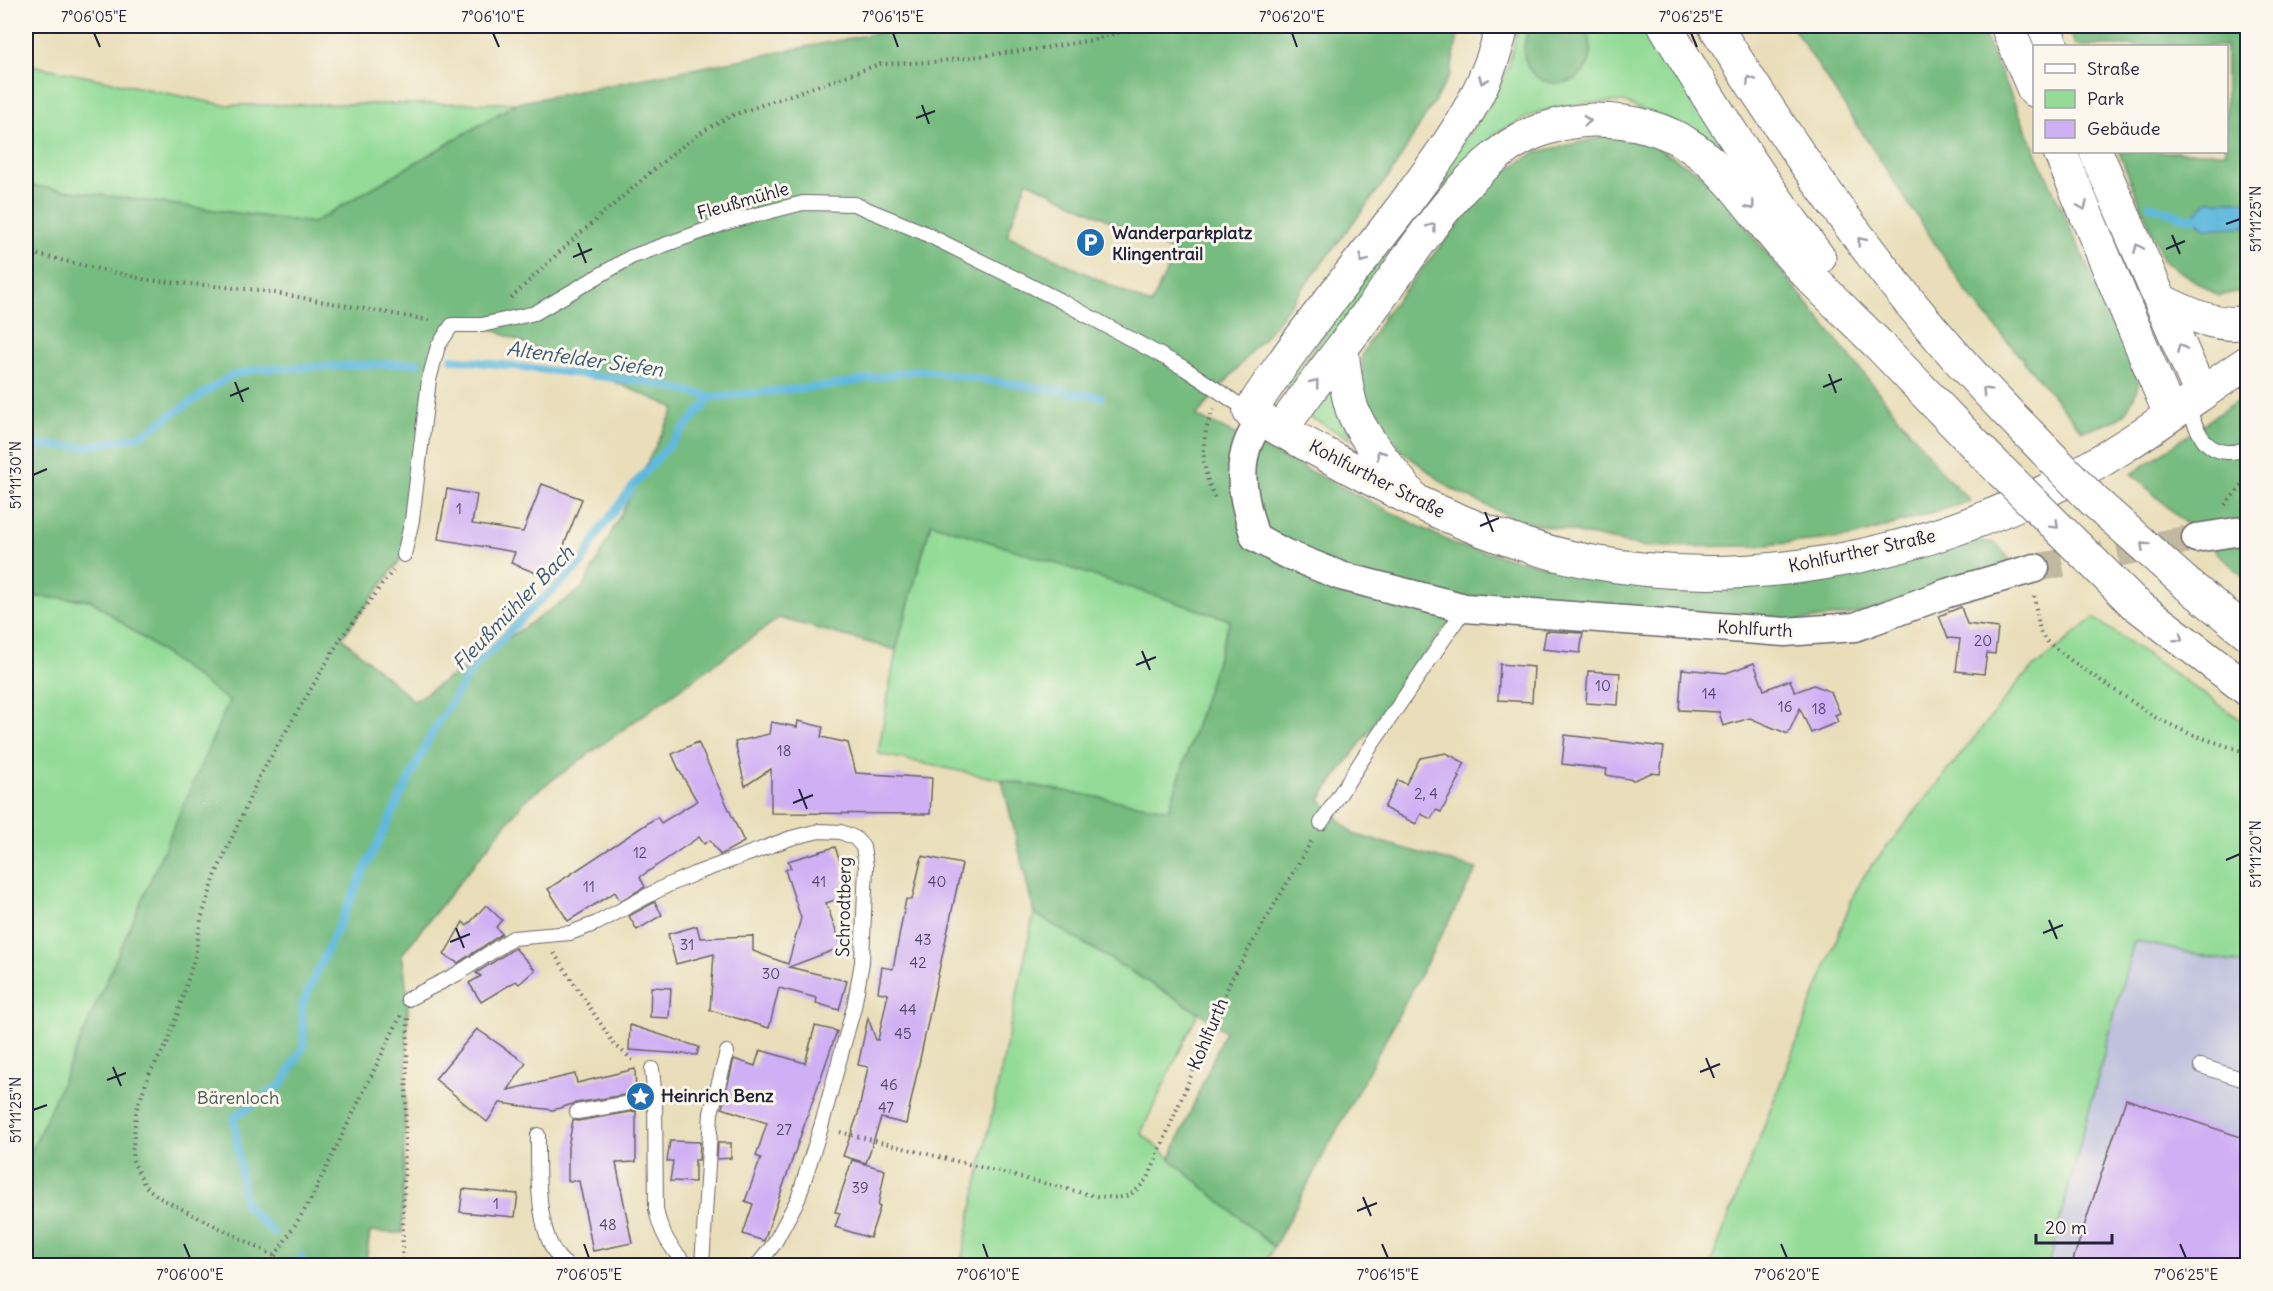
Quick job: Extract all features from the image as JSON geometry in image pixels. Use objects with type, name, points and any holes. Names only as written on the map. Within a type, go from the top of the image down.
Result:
[{"type":"main road","points":[[1502,26],[1483,81],[1461,123],[1433,167],[1264,390],[1264,420],[1301,400],[1342,350],[1461,190],[1480,169],[1503,150],[1539,131],[1557,125],[1588,120],[1617,120],[1657,129],[1697,148],[1734,185],[1796,262],[2133,602],[2247,690]]},
{"type":"main road","points":[[1665,26],[1695,76],[1773,193],[1907,374]]},
{"type":"main road","points":[[1715,26],[1810,172],[1849,226],[1939,338],[1987,393],[2094,501],[2188,585],[2247,633]]},
{"type":"main road","points":[[2007,26],[2033,88]]},
{"type":"main road","points":[[2044,26],[2052,45]]},
{"type":"main road","points":[[2060,153],[2185,404]]},
{"type":"main road","points":[[2096,153],[2162,302],[2185,404]]},
{"type":"main road","points":[[2162,302],[2204,320],[2225,323],[2247,322]]},
{"type":"main road","points":[[1342,350],[1346,390],[1358,422],[1363,432],[1416,501]]},
{"type":"main road","name":"Kohlfurther Straße","points":[[1264,420],[1416,501],[1513,541],[1587,561],[1669,572],[1719,573],[1782,569],[1876,552],[1929,539],[1971,524],[2049,490],[2108,456],[2247,362]]},
{"type":"street","name":"Kohlfurth","points":[[1264,420],[1254,429],[1243,456],[1246,507],[1255,537],[1284,554],[1341,576],[1465,608],[1785,632],[1855,627],[1947,593],[2035,568]]},
{"type":"street","points":[[2196,538],[2247,530]]},
{"type":"lane","name":"Fleußmühle","points":[[452,324],[482,325],[535,313],[631,257],[728,222],[803,203],[854,204],[922,232],[1061,301],[1184,368],[1264,420]]},
{"type":"lane","points":[[404,555],[412,520],[429,380],[438,346],[452,324]]},
{"type":"lane","points":[[2185,404],[2207,445],[2220,453],[2237,452],[2247,448]]},
{"type":"lane","points":[[1321,824],[1465,608]]},
{"type":"lane","name":"Schrodtberg","points":[[408,999],[457,974],[513,938],[570,933],[597,923],[666,886],[791,837],[819,831],[842,832],[855,838],[863,847],[866,858],[862,962],[854,1007],[821,1127],[798,1199],[774,1244],[757,1266]]},
{"type":"lane","points":[[702,1266],[711,1113],[727,1052]]},
{"type":"lane","points":[[2201,1066],[2247,1081]]},
{"type":"lane","points":[[652,1069],[655,1099],[656,1209],[659,1225],[675,1254],[688,1266]]},
{"type":"lane","points":[[577,1112],[655,1099]]},
{"type":"lane","points":[[538,1136],[538,1182],[542,1216],[555,1253],[568,1266]]},
{"type":"path","points":[[482,325],[569,243],[673,153],[703,131],[734,115],[880,64],[942,61],[1036,49],[1093,40],[1139,26]]},
{"type":"path","points":[[26,252],[147,280],[258,290],[452,324]]},
{"type":"path","points":[[279,1266],[274,1256],[160,1198],[145,1186],[132,1159],[136,1111],[150,1072],[166,1046],[177,1016],[195,956],[201,919],[216,874],[260,777],[341,638],[404,555]]},
{"type":"path","points":[[2035,568],[2034,596],[2040,631],[2045,640],[2073,662],[2155,717],[2190,734],[2247,753]]},
{"type":"path","name":"Kohlfurth","points":[[821,1127],[1095,1196],[1117,1198],[1136,1192],[1149,1176],[1231,980],[1321,824]]},
{"type":"path","points":[[543,934],[614,1044],[638,1066],[652,1069]]},
{"type":"path","points":[[274,1256],[309,1203],[408,999]]},
{"type":"path","points":[[402,1266],[408,999]]},
{"type":"shaded area","points":[[2134,940],[2247,965],[2247,1265],[2048,1266]]},
{"type":"green space","points":[[926,26],[1460,26],[1450,75],[1392,172],[1273,327],[1196,416],[1456,545],[1582,575],[1719,588],[1786,585],[1879,569],[1977,541],[1995,543],[2015,565],[1861,613],[1784,623],[1477,596],[1440,633],[1320,799],[1353,834],[1477,869],[1274,1247],[1170,1159],[1225,1031],[1198,1012],[1034,913],[1002,780],[1169,810],[1230,620],[931,523],[896,650],[779,618],[526,799],[402,954],[408,999],[402,1233],[370,1232],[365,1265],[26,1266],[26,1164],[229,701],[91,600],[26,596],[26,185],[313,223],[517,103],[882,32]],"holes":[[[1027,181],[1175,252],[1151,305],[1007,235]],[[452,325],[482,325],[675,408],[583,588],[414,701],[342,638],[404,555],[438,346]]]},
{"type":"green space","points":[[1518,26],[1659,26],[1747,183],[1677,124],[1623,102],[1588,103],[1540,111],[1498,132],[1452,176],[1293,394],[1286,387],[1488,107],[1509,65]]},
{"type":"green space","points":[[1531,26],[1584,26],[1591,45],[1591,54],[1584,71],[1568,81],[1557,83],[1537,77],[1526,63],[1524,54],[1526,35]]},
{"type":"green space","points":[[1792,26],[1980,26],[2033,145],[2033,153],[2036,153],[2139,381],[2131,404],[2120,417],[2113,421],[2082,431],[1968,294]]},
{"type":"green space","points":[[2067,26],[2247,26],[2247,290],[2218,296],[2164,261],[2119,153],[2228,153],[2228,45],[2076,45]]},
{"type":"green space","points":[[26,64],[224,105],[517,103],[313,223],[26,185]]},
{"type":"green space","points":[[1607,136],[1653,145],[1706,177],[1948,479],[1971,501],[1852,537],[1755,546],[1645,547],[1517,520],[1452,489],[1403,452],[1377,425],[1362,392],[1362,355],[1385,314],[1497,177],[1534,153]]},
{"type":"green space","points":[[1329,387],[1351,439],[1306,415]]},
{"type":"green space","points":[[2247,394],[2247,580],[2132,474]]},
{"type":"green space","points":[[931,522],[1230,620],[1169,810],[1002,780],[878,754],[896,650]]},
{"type":"green space","name":"Bärenloch","points":[[26,596],[91,600],[229,701],[526,799],[402,954],[408,999],[402,1233],[370,1232],[365,1265],[26,1265]]},
{"type":"green space","points":[[2094,618],[2247,724],[2247,965],[2134,941],[2048,1265],[1710,1265],[1854,894],[1865,874],[2023,677]]},
{"type":"green space","points":[[1034,913],[1198,1012],[1141,1133],[1274,1247],[1264,1265],[960,1266]]},
{"type":"water","points":[[2207,201],[2247,201],[2247,226],[2207,229],[2200,224],[2196,214]]},
{"type":"building","points":[[542,484],[582,499],[551,579],[511,563],[515,552],[438,539],[447,489],[477,495],[472,524],[523,532]]},
{"type":"building","points":[[1961,607],[1967,624],[1998,628],[1995,654],[1987,653],[1984,674],[1956,671],[1960,639],[1948,638],[1939,616]]},
{"type":"building","points":[[1546,631],[1583,633],[1580,653],[1543,649]]},
{"type":"building","points":[[1754,663],[1764,690],[1790,680],[1795,692],[1814,685],[1831,692],[1840,713],[1835,715],[1838,722],[1811,733],[1800,708],[1788,734],[1750,718],[1723,726],[1719,712],[1679,710],[1682,669],[1726,673]]},
{"type":"building","points":[[1500,664],[1534,667],[1532,702],[1498,700]]},
{"type":"building","points":[[1588,671],[1620,673],[1618,705],[1586,703]]},
{"type":"building","points":[[798,721],[823,727],[821,737],[848,743],[856,773],[932,778],[930,814],[771,813],[771,769],[745,786],[735,742],[769,734],[771,722],[797,727]]},
{"type":"building","points":[[1565,735],[1664,747],[1660,774],[1651,773],[1634,780],[1606,775],[1607,769],[1562,764]]},
{"type":"building","points":[[698,742],[744,842],[720,855],[710,840],[704,844],[699,837],[640,877],[645,887],[620,901],[615,892],[568,921],[548,889],[657,817],[661,823],[697,801],[672,754]]},
{"type":"building","points":[[1446,753],[1465,763],[1441,812],[1436,810],[1431,819],[1421,814],[1416,824],[1384,808],[1398,780],[1406,784],[1420,758]]},
{"type":"building","points":[[835,847],[845,876],[841,878],[847,896],[826,903],[842,947],[789,967],[847,981],[839,1010],[816,1003],[817,998],[779,988],[769,1028],[710,1010],[714,954],[676,964],[668,934],[697,926],[700,938],[753,936],[753,951],[788,964],[801,918],[785,870],[791,868],[788,861]]},
{"type":"building","points":[[922,856],[962,864],[906,1124],[881,1118],[866,1163],[843,1156],[858,1114],[868,1067],[858,1065],[868,1018],[876,1040],[878,1040],[888,994],[878,992],[882,967],[893,969],[906,899],[912,900]]},
{"type":"building","points":[[655,902],[662,915],[637,930],[629,916]]},
{"type":"building","points":[[486,905],[502,920],[496,927],[502,934],[458,963],[444,955],[463,922],[467,926]]},
{"type":"building","points":[[515,948],[535,970],[519,984],[516,981],[481,1002],[469,983],[481,976],[476,973]]},
{"type":"building","points":[[651,987],[671,988],[669,1018],[650,1017]]},
{"type":"building","points":[[630,1025],[699,1047],[697,1055],[629,1050]]},
{"type":"building","points":[[815,1026],[837,1031],[764,1241],[743,1234],[753,1204],[745,1201],[761,1158],[756,1156],[767,1123],[722,1108],[734,1059],[755,1066],[760,1050],[805,1063]]},
{"type":"building","points":[[477,1029],[526,1063],[508,1090],[575,1074],[577,1083],[635,1069],[636,1093],[576,1103],[553,1110],[500,1103],[487,1122],[435,1079]]},
{"type":"building","points":[[2126,1099],[2247,1139],[2247,1266],[2071,1266]]},
{"type":"building","points":[[636,1111],[636,1162],[616,1163],[632,1243],[593,1251],[579,1181],[568,1181],[568,1147],[573,1120]]},
{"type":"building","points":[[670,1141],[700,1142],[699,1160],[695,1160],[695,1182],[670,1181],[673,1161],[667,1161]]},
{"type":"building","points":[[718,1143],[731,1143],[731,1158],[717,1159]]},
{"type":"building","points":[[852,1160],[885,1170],[878,1206],[880,1207],[870,1238],[835,1227],[840,1213],[835,1212]]},
{"type":"building","points":[[463,1189],[518,1194],[515,1217],[460,1212]]},
{"type":"waterway","name":"Fleußmühler Bach","points":[[2150,205],[2186,218],[2206,217]]},
{"type":"waterway","name":"Altenfelder Siefen","points":[[452,359],[648,382],[712,397]]},
{"type":"waterway","name":"Altenfelder Siefen","points":[[26,445],[86,447],[140,436],[230,376],[257,369],[418,363]]},
{"type":"waterway","name":"Fleußmühler Bach","points":[[273,1233],[244,1203],[234,1118],[282,1084],[304,1045],[302,1005],[360,879],[432,733],[470,672],[529,611],[581,564],[598,533],[633,486],[712,397],[829,386],[918,370],[1101,397]]},
{"type":"waterway","name":"Fleußmühler Bach","points":[[300,1266],[301,1257]]},
{"type":"tunnel","points":[[2035,568],[2196,538]]},
{"type":"place","name":"Wanderparkplatz Klingentrail","points":[[1091,243]]},
{"type":"place","name":"Heinrich Benz","points":[[640,1096]]}]
